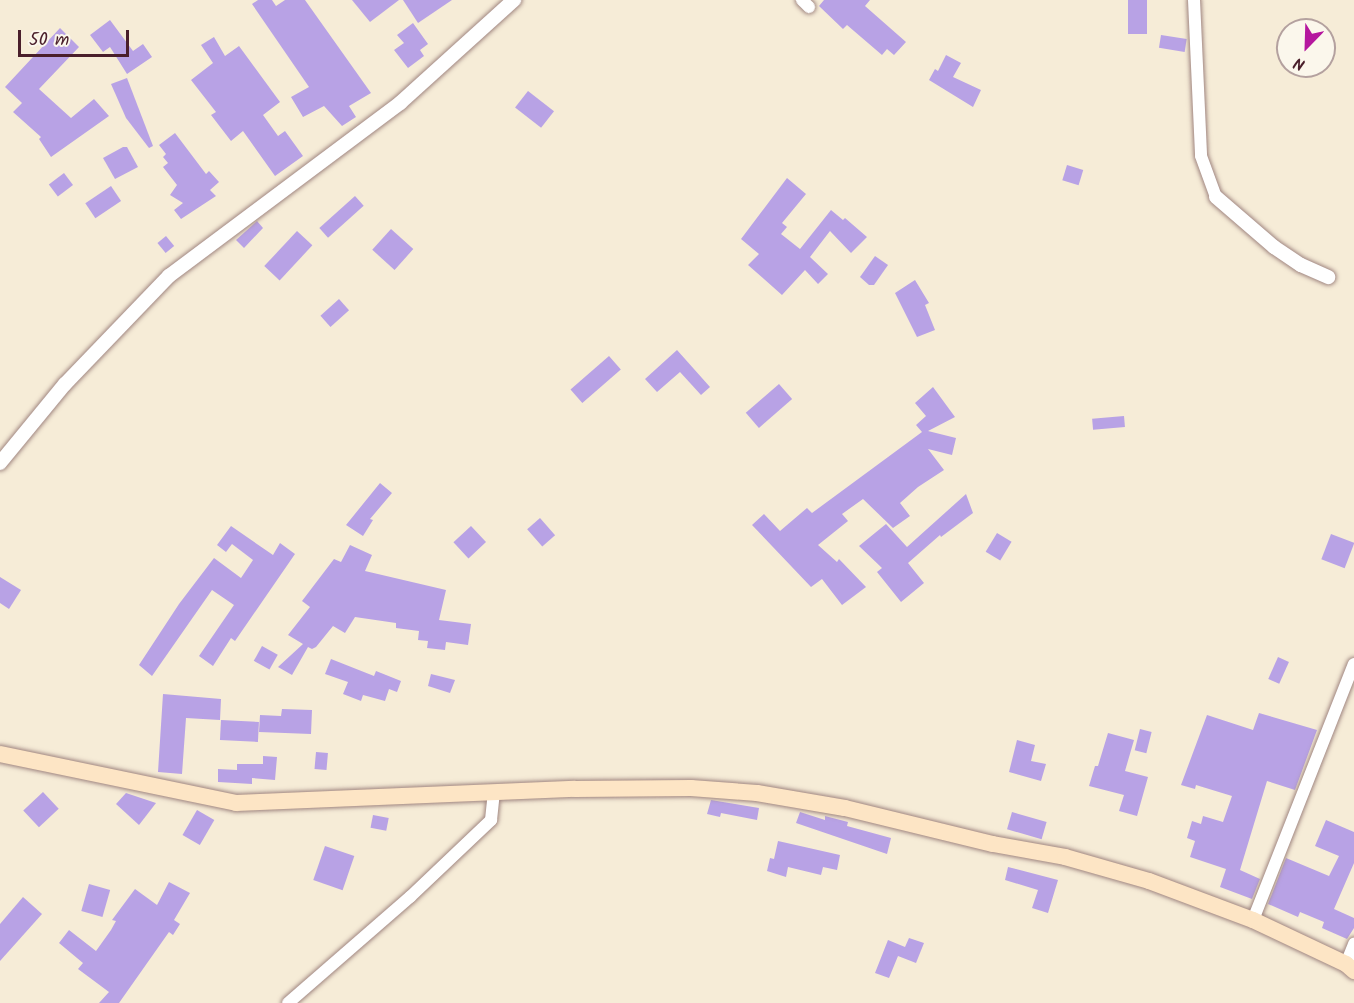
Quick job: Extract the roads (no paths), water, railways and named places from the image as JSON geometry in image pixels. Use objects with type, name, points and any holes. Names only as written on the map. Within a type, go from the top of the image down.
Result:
[{"type":"main road","points":[[0,754],[236,803],[494,792],[691,788],[757,793],[845,808],[993,844],[1065,857],[1149,881],[1253,920],[1350,967]]},
{"type":"street","points":[[0,462],[65,384],[169,276],[400,103],[514,0]]},
{"type":"street","points":[[1194,0],[1201,156],[1216,197],[1274,247],[1301,265],[1328,277]]},
{"type":"street","points":[[1253,920],[1354,664]]},
{"type":"street","points":[[288,1003],[410,897],[491,820],[494,792]]},
{"type":"street","points":[[1350,967],[1354,945]]}]
